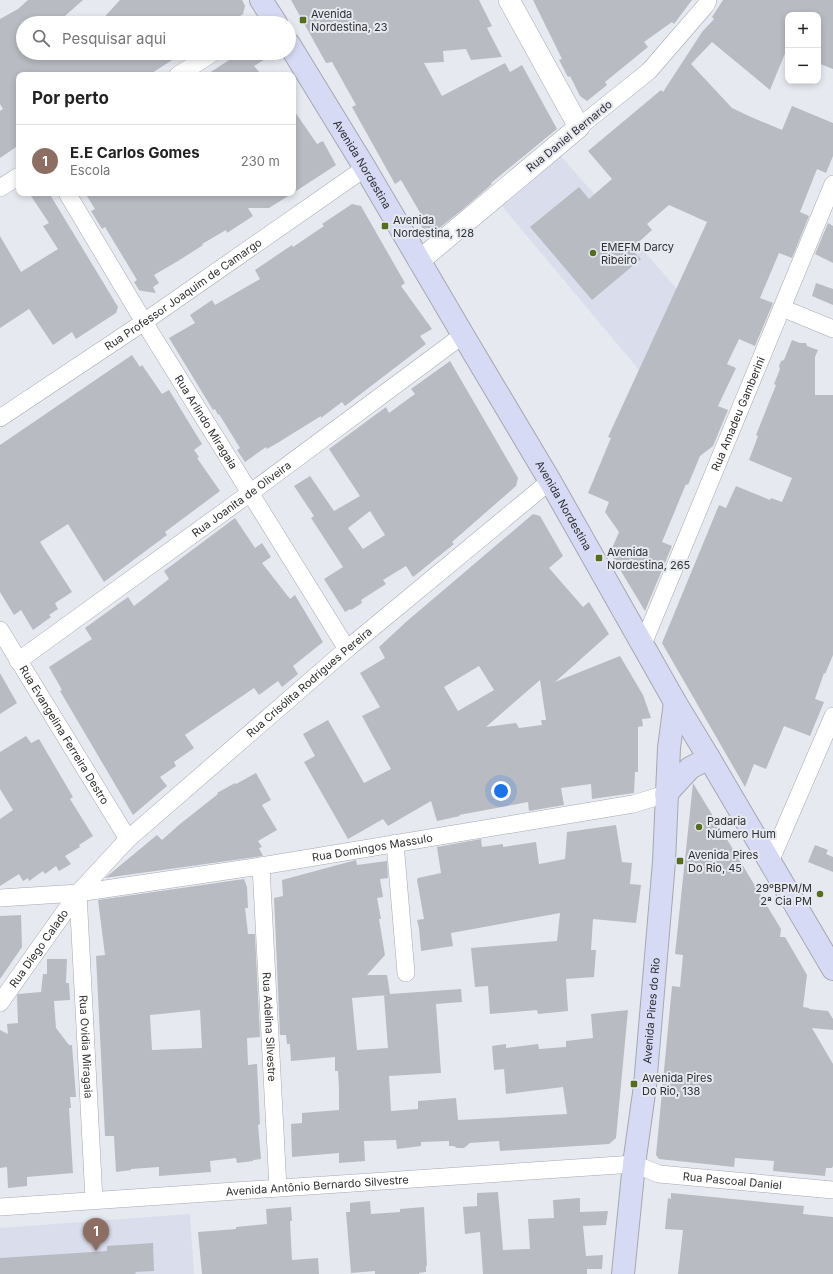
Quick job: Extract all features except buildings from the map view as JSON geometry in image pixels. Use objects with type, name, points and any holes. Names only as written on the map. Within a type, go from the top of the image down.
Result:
[{"type":"main road","name":"Avenida Nordestina","points":[[296,55],[365,168],[550,481],[674,702],[709,758],[833,969]]},
{"type":"main road","name":"Avenida Pires do Rio","points":[[624,1274],[634,1164],[646,1086],[664,862],[666,794],[674,702]]},
{"type":"main road","points":[[666,794],[690,768],[709,758]]},
{"type":"street","points":[[509,0],[579,127]]},
{"type":"street","name":"Rua Daniel Bernardo","points":[[419,260],[649,71],[706,5],[708,0]]},
{"type":"street","points":[[183,72],[202,60]]},
{"type":"street","name":"Rua Professor Joaquim de Camargo","points":[[0,418],[144,322],[365,168]]},
{"type":"street","points":[[0,188],[16,178]]},
{"type":"street","name":"Rua Amadeu Gamberini","points":[[642,644],[833,184]]},
{"type":"street","name":"Rua Arlindo Miragaia","points":[[69,196],[144,322],[347,649]]},
{"type":"street","points":[[782,308],[833,329]]},
{"type":"street","name":"Rua Joanita de Oliveira","points":[[18,661],[463,335]]},
{"type":"street","name":"Rua Crisólita Rodrigues Pereira","points":[[78,894],[128,839],[347,649],[550,481]]},
{"type":"street","name":"Rua Evangelina Ferreira Destro","points":[[0,630],[128,839]]},
{"type":"street","points":[[770,862],[833,716]]},
{"type":"street","name":"Rua Domingos Massulo","points":[[0,898],[78,894],[261,866],[633,804],[666,794]]},
{"type":"street","points":[[395,843],[406,973]]},
{"type":"street","name":"Rua Adelina Silvestre","points":[[261,866],[278,1188]]},
{"type":"street","name":"Rua Diego Calado","points":[[0,1002],[78,894]]},
{"type":"street","name":"Rua Ovidia Miragaia","points":[[78,894],[94,1200]]},
{"type":"street","name":"Avenida Antônio Bernardo Silvestre","points":[[0,1207],[634,1164]]},
{"type":"street","name":"Rua Pascoal Daniel","points":[[634,1164],[660,1174],[833,1190]]},
{"type":"shaded area","name":"EMEFM Darcy Ribeiro","points":[[561,156],[677,289],[639,370],[502,206]]},
{"type":"shaded area","points":[[190,1214],[194,1274],[0,1274],[0,1228]]},
{"type":"place","name":"Avenida Nordestina, 23","points":[[303,20]]},
{"type":"place","name":"Avenida Nordestina, 128","points":[[385,226]]},
{"type":"place","name":"EMEFM Darcy Ribeiro","points":[[593,253]]},
{"type":"place","name":"Avenida Nordestina, 265","points":[[599,558]]},
{"type":"place","name":"Padaria Número Hum","points":[[699,827]]},
{"type":"place","name":"Avenida Pires Do Rio, 45","points":[[680,861]]},
{"type":"place","name":"29ºBPM/M 2ª Cia PM","points":[[820,894]]},
{"type":"place","name":"Avenida Pires Do Rio, 138","points":[[634,1084]]},
{"type":"place","name":"E.E Carlos Gomes","points":[[96,1251]]}]
